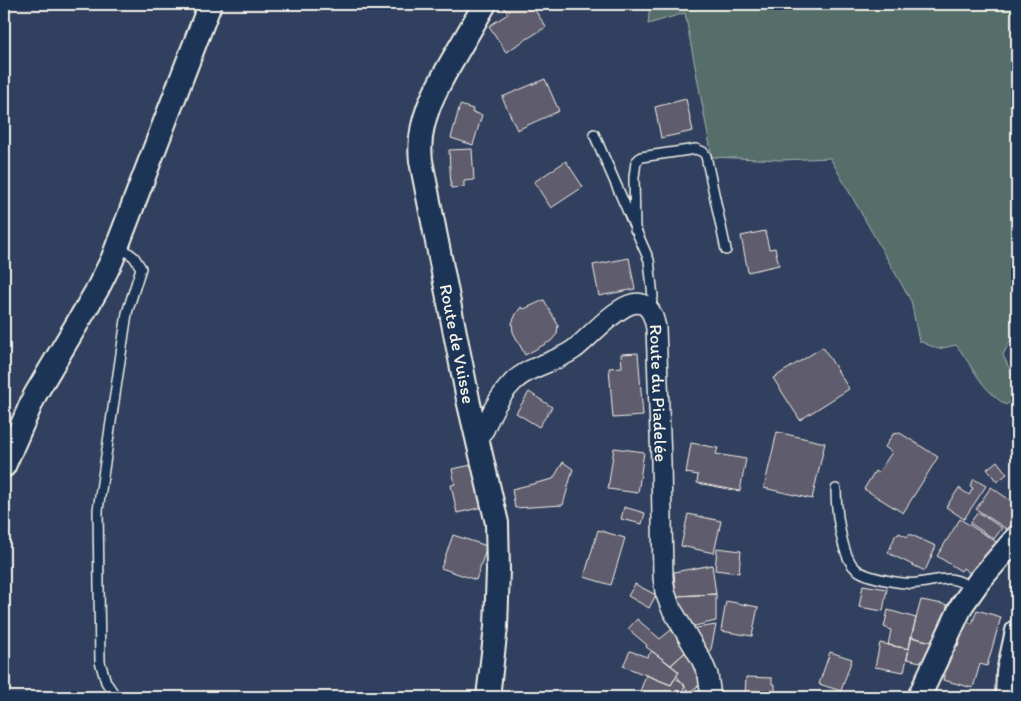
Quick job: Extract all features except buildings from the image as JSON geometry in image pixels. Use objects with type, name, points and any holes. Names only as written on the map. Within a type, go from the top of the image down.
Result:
[{"type":"street","points":[[4,466],[35,395],[97,290],[118,245],[210,4]]},
{"type":"street","name":"Route de Vuisse","points":[[485,4],[433,96],[426,114],[420,140],[421,161],[476,435],[497,523],[496,627],[488,697]]},
{"type":"street","name":"Route du Piadelée","points":[[476,435],[486,427],[500,397],[518,377],[574,350],[623,307],[631,304],[642,304],[648,308],[654,315],[656,328],[665,592],[671,608],[701,659],[708,675],[711,697]]},
{"type":"street","points":[[919,697],[956,615],[973,589],[1017,537]]},
{"type":"street","points":[[1007,697],[1008,672],[1017,631]]},
{"type":"lane","points":[[594,134],[649,260],[652,297],[648,308]]},
{"type":"lane","points":[[635,230],[634,177],[636,162],[641,157],[696,148],[706,156],[726,250]]},
{"type":"lane","points":[[116,697],[106,682],[100,662],[98,510],[127,313],[140,268],[134,257],[118,245]]},
{"type":"lane","points":[[836,489],[836,507],[841,535],[849,561],[857,570],[887,580],[907,584],[940,578],[950,579],[963,582],[973,589]]},
{"type":"green space","points":[[650,4],[1017,4],[1017,334],[1010,341],[1003,355],[1013,376],[1017,397],[1006,405],[997,398],[983,384],[956,345],[938,349],[919,341],[911,301],[830,158],[781,160],[712,157],[685,13],[648,24]]}]
